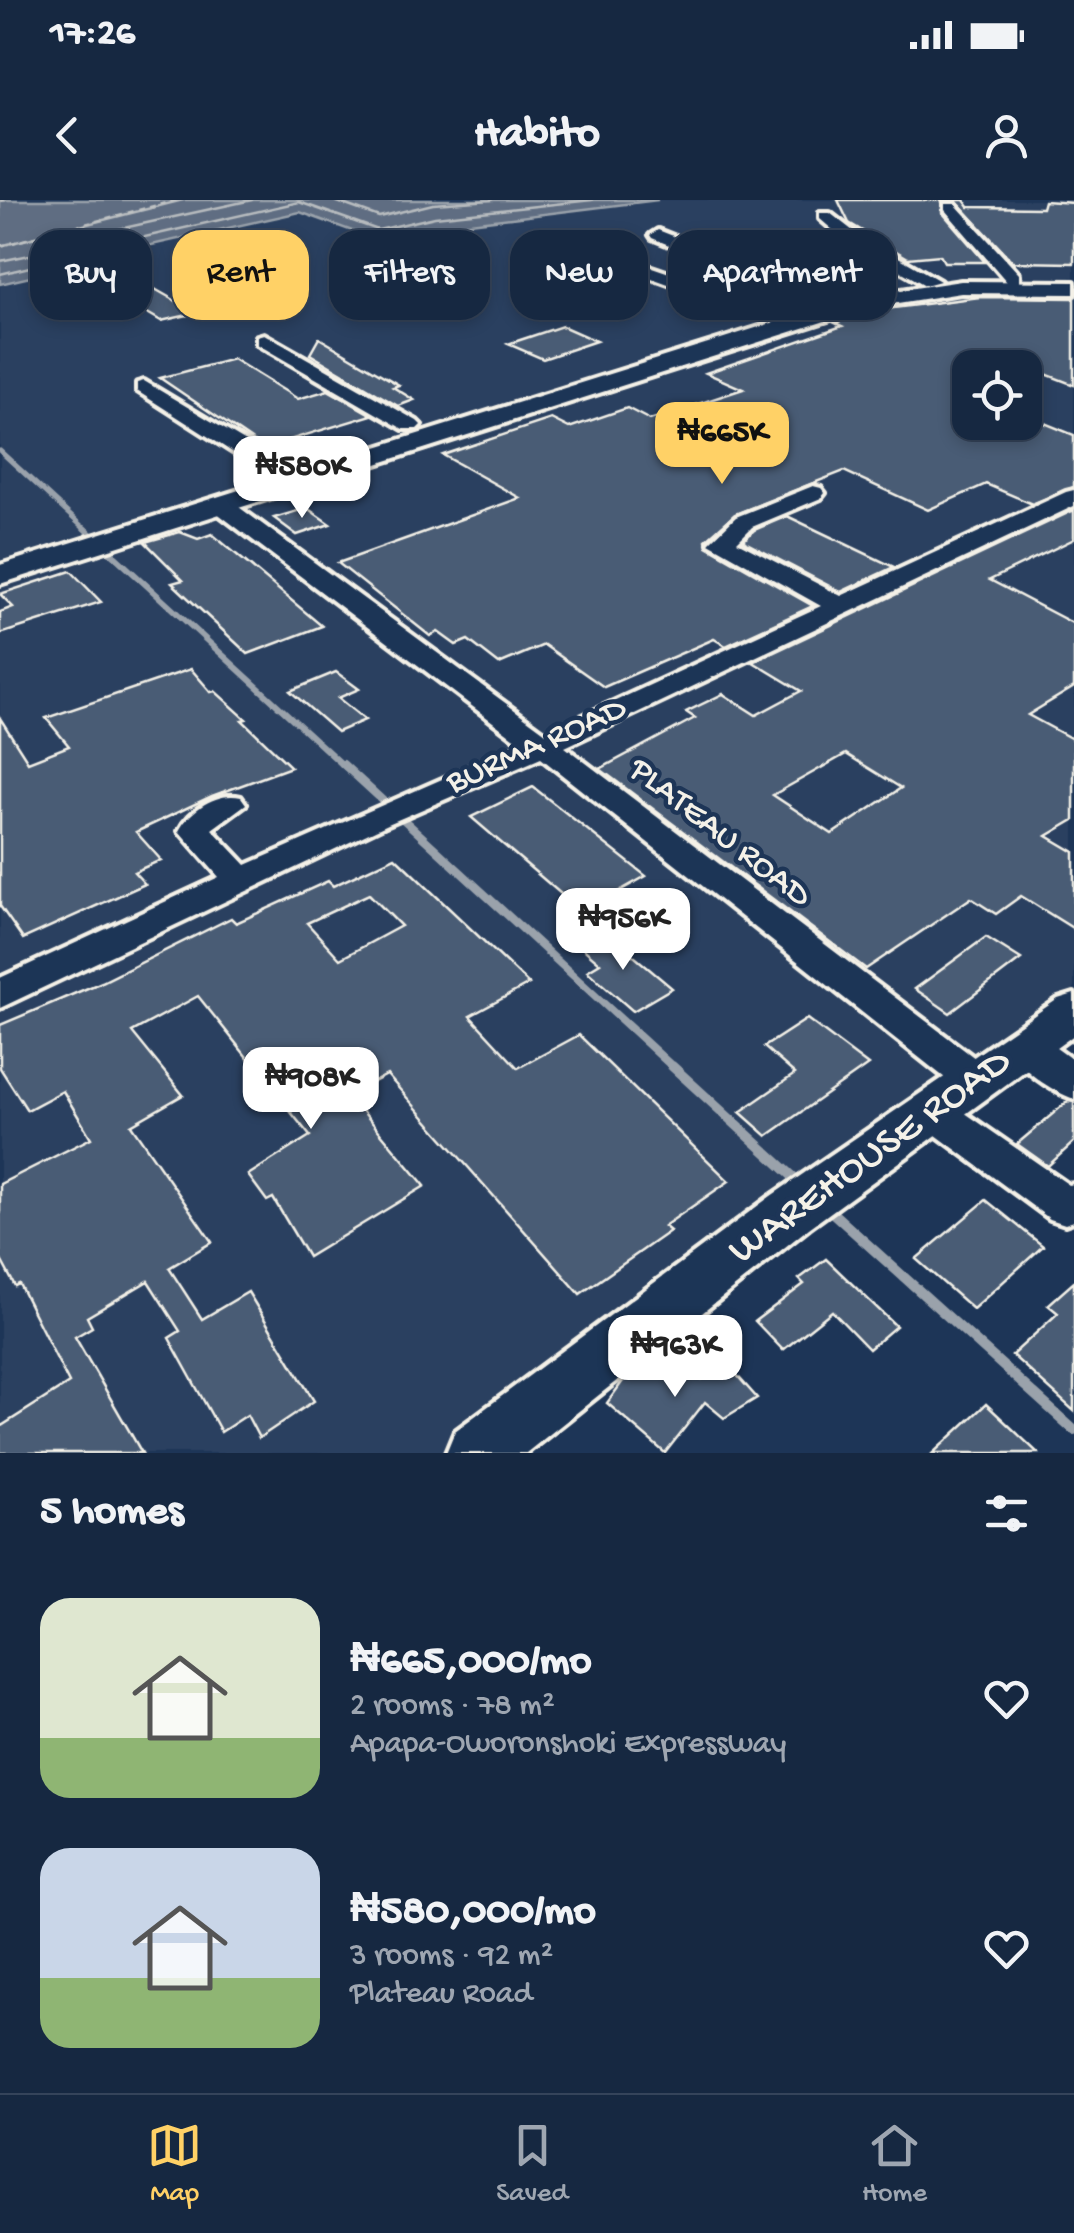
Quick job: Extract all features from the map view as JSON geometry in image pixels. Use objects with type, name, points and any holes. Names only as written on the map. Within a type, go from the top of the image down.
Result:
[{"type":"main road","points":[[896,288],[931,281],[1012,278],[1074,284]]},
{"type":"main road","points":[[0,575],[85,537],[272,468],[410,425],[863,302],[961,287],[1074,284]]},
{"type":"main road","points":[[0,552],[85,537],[220,504],[759,320]]},
{"type":"main road","name":"WAREHOUSE ROAD","points":[[477,1453],[808,1200],[1074,1010]]},
{"type":"street","points":[[950,206],[1012,278]]},
{"type":"street","points":[[825,216],[847,234],[931,281]]},
{"type":"street","points":[[658,235],[668,239]]},
{"type":"street","points":[[264,340],[410,425]]},
{"type":"street","points":[[144,386],[272,468]]},
{"type":"street","points":[[813,493],[733,528],[721,542],[840,606]]},
{"type":"street","name":"BURMA ROAD","points":[[0,994],[1074,498]]},
{"type":"street","name":"PLATEAU ROAD","points":[[220,504],[544,746],[978,1082]]},
{"type":"street","points":[[230,804],[199,822],[195,831],[242,881]]},
{"type":"street","points":[[1026,1047],[1074,1083]]},
{"type":"street","points":[[932,1110],[1065,1206],[1074,1202]]},
{"type":"shaded area","points":[[658,200],[1074,200],[1074,1027],[513,1453],[0,1453],[0,284],[30,277],[30,320],[152,320],[152,245],[172,241],[172,320],[309,320],[309,230],[220,230],[300,212],[350,230],[329,230],[329,320],[490,320],[490,230],[423,230]]},
{"type":"water","points":[[0,200],[658,200],[423,230],[350,230],[300,212],[219,230],[172,230],[172,240],[152,245],[152,230],[30,230],[30,277],[0,284]]},
{"type":"building","points":[[838,200],[955,200],[942,201],[942,212],[985,262],[944,262],[940,255],[908,258],[896,251],[896,230],[861,230],[849,223]]},
{"type":"building","points":[[955,200],[964,200],[969,207],[1042,208],[1044,201],[1074,203],[1074,263],[1013,262]]},
{"type":"building","points":[[152,288],[172,299],[172,319],[161,321],[152,316]]},
{"type":"building","points":[[980,297],[1074,298],[1074,385],[1042,373],[1042,350],[952,350],[952,440],[1042,440],[1042,422],[1074,435],[1074,487],[1032,504],[986,484],[928,510],[844,471],[735,514],[706,540],[707,546],[813,606],[726,646],[714,639],[604,687],[544,645],[499,664],[468,640],[456,645],[438,632],[430,636],[338,563],[520,498],[443,455],[551,419],[569,428],[627,408],[650,420],[743,389],[706,373],[842,326],[835,323],[844,320],[896,320],[896,308]]},
{"type":"building","points":[[562,326],[596,341],[543,359],[508,344]]},
{"type":"building","points":[[319,338],[399,385],[393,387],[414,400],[398,406],[310,354]]},
{"type":"building","points":[[233,359],[298,399],[328,390],[372,415],[263,448],[160,378]]},
{"type":"building","points":[[307,508],[330,524],[297,535],[274,518]]},
{"type":"building","points":[[1074,510],[1074,539],[990,580],[1074,624],[1074,687],[1028,715],[1074,740],[1074,820],[1047,836],[1074,852],[1074,929],[1021,896],[996,914],[971,898],[866,969],[600,769],[695,718],[686,712],[723,694],[756,715],[801,691],[753,662]],"holes":[[[846,754],[901,788],[832,834],[773,795]]]},
{"type":"building","points":[[787,516],[894,567],[841,592],[743,541],[754,530]]},
{"type":"building","points":[[180,532],[198,539],[212,534],[322,626],[248,654],[172,583],[183,580],[145,542]]},
{"type":"building","points":[[71,571],[101,602],[0,634],[0,612],[13,607],[0,594]]},
{"type":"building","points":[[191,669],[291,767],[212,796],[136,832],[161,860],[134,872],[145,884],[23,939],[0,906],[0,718],[28,762],[69,746],[46,718]]},
{"type":"building","points":[[336,672],[359,689],[338,698],[365,720],[337,732],[290,691]]},
{"type":"building","points":[[533,787],[646,876],[582,912],[471,817]]},
{"type":"building","points":[[395,857],[529,984],[470,1016],[518,1068],[579,1035],[729,1181],[664,1226],[670,1231],[580,1294],[387,1075],[349,1095],[425,1186],[308,1257],[273,1198],[267,1201],[248,1175],[310,1136],[198,996],[132,1032],[183,1095],[131,1125],[212,1242],[169,1268],[202,1319],[248,1292],[314,1401],[259,1438],[247,1415],[221,1432],[169,1338],[180,1331],[148,1281],[87,1317],[92,1327],[75,1337],[142,1453],[0,1453],[0,1427],[69,1383],[19,1284],[15,1286],[0,1258],[0,1184],[91,1138],[63,1091],[27,1110],[0,1068],[0,1025],[102,982],[231,918],[236,923],[328,881],[333,886]],"holes":[[[369,894],[401,926],[340,959],[307,923]]]},
{"type":"building","points":[[604,931],[672,988],[633,1011],[587,971],[600,963],[580,946]]},
{"type":"building","points":[[986,937],[1021,959],[950,1013],[915,989]]},
{"type":"building","points":[[807,1019],[868,1065],[767,1136],[740,1112],[795,1074],[764,1047]]},
{"type":"building","points":[[1068,1101],[1074,1102],[1074,1142],[1048,1166],[1017,1144]]},
{"type":"building","points":[[986,1200],[1043,1246],[973,1309],[916,1259]]},
{"type":"building","points":[[826,1259],[896,1326],[869,1349],[832,1311],[783,1350],[755,1321],[804,1284],[799,1279]]},
{"type":"building","points":[[1074,1282],[1074,1411],[1012,1355],[1058,1313],[1048,1305]]},
{"type":"building","points":[[655,1358],[674,1378],[693,1365],[702,1379],[733,1371],[757,1398],[724,1418],[705,1402],[665,1453],[607,1403],[623,1381]]},
{"type":"building","points":[[986,1404],[1038,1453],[933,1453]]},
{"type":"waterway","points":[[0,451],[87,531]]},
{"type":"waterway","points":[[84,528],[345,767]]},
{"type":"waterway","points":[[343,764],[675,1069]]},
{"type":"waterway","points":[[672,1066],[800,1183]]},
{"type":"waterway","points":[[825,1206],[1074,1430]]},
{"type":"ferry route","points":[[0,201],[8,200]]},
{"type":"ferry route","points":[[0,246],[177,200]]}]
